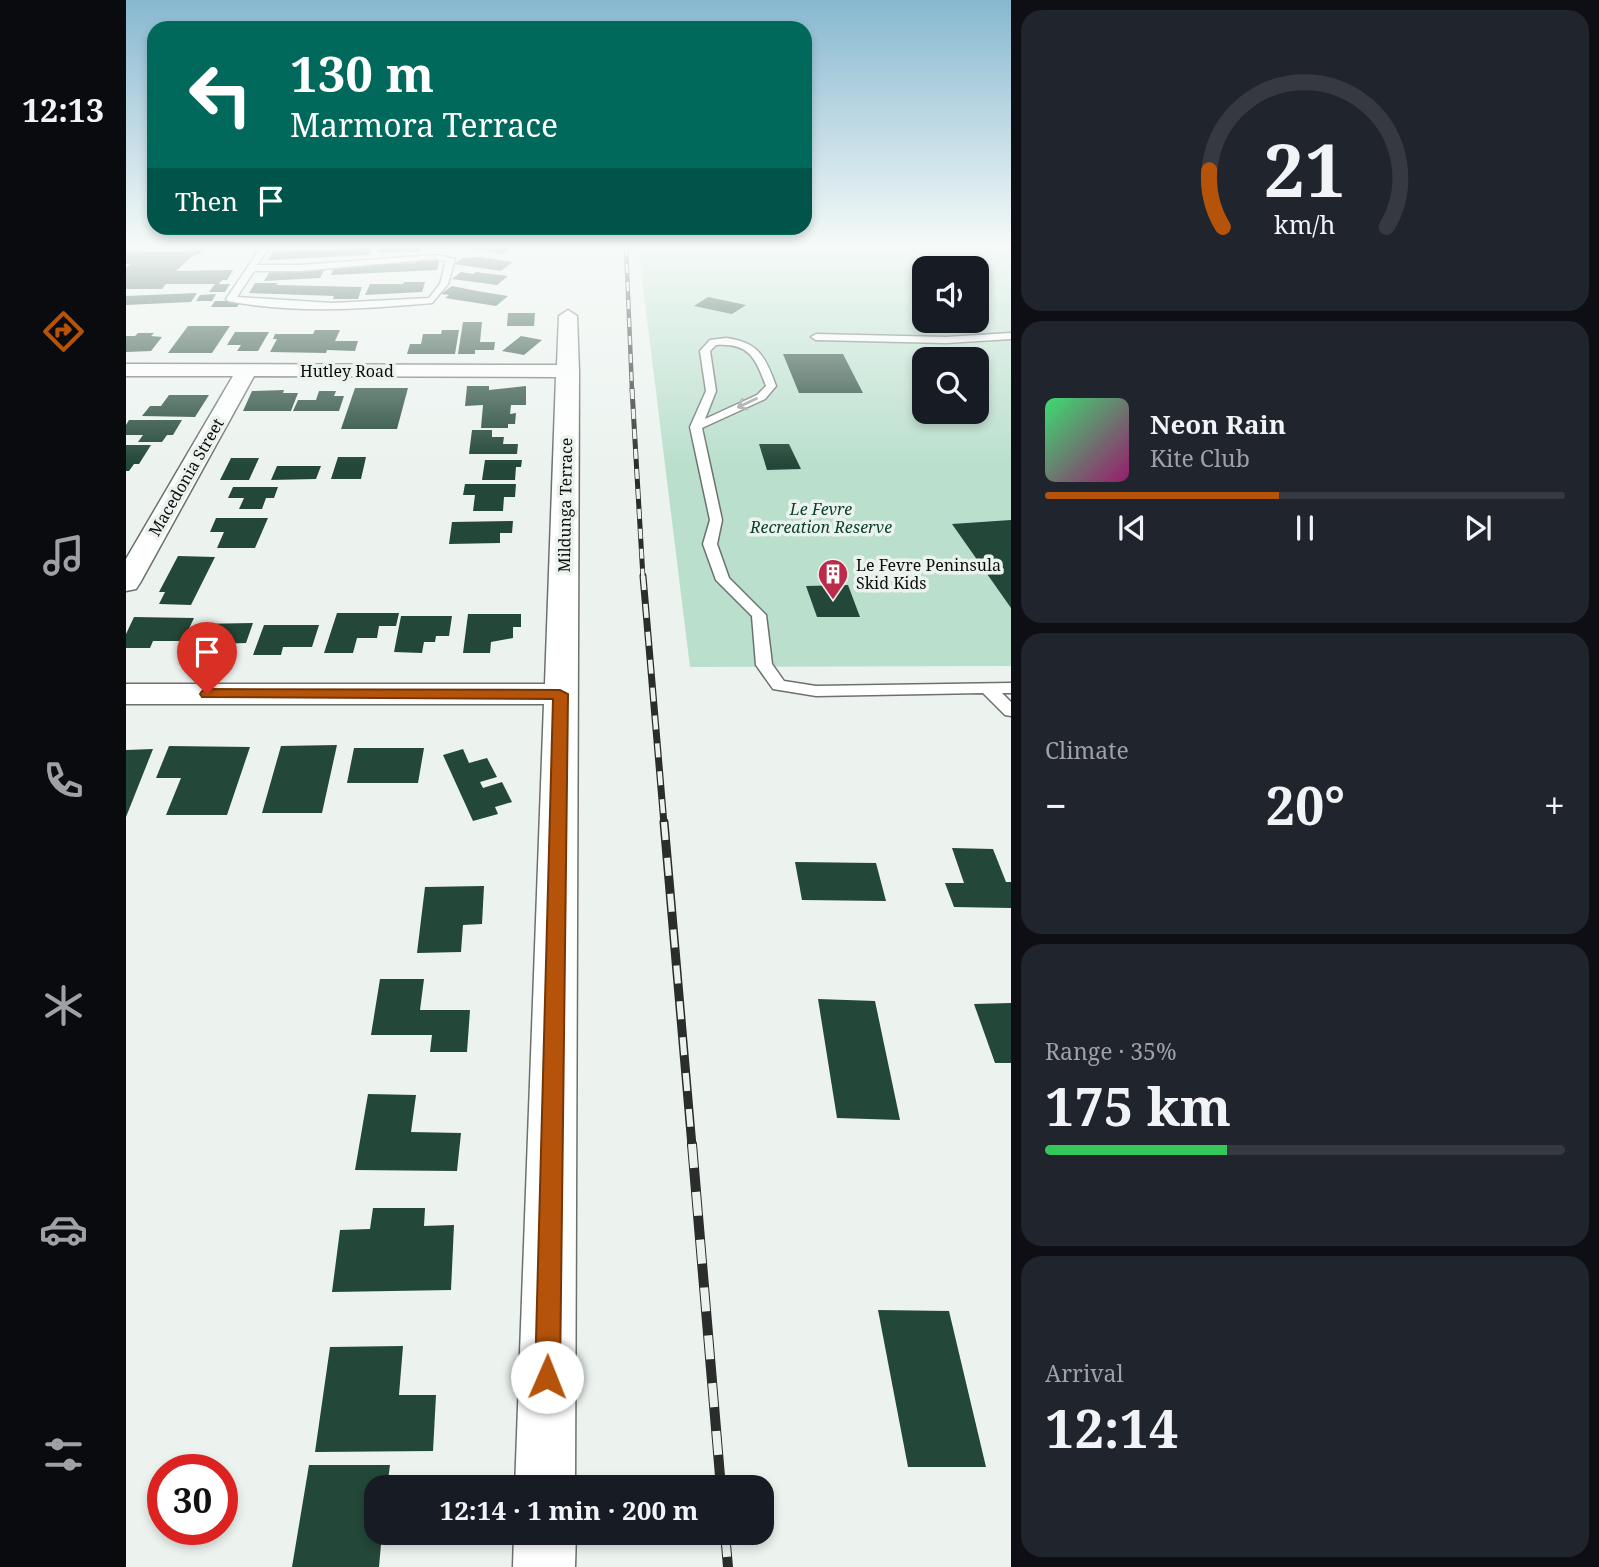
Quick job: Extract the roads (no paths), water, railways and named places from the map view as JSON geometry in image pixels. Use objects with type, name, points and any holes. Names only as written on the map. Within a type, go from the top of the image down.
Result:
[{"type":"street","name":"Mildunga Terrace","points":[[545,1475],[568,319]]},
{"type":"street","name":"Hutley Road","points":[[126,370],[569,371]]},
{"type":"street","name":"Macedonia Street","points":[[126,583],[247,370]]},
{"type":"street","points":[[126,694],[560,694]]},
{"type":"street","points":[[544,1567],[545,1545]]},
{"type":"lane","points":[[816,337],[946,340],[1011,336]]},
{"type":"lane","points":[[696,427],[761,397],[771,386],[761,357],[747,345],[731,341],[713,342],[705,351],[711,391],[696,427],[716,520],[710,544],[723,580],[758,615],[764,665],[779,685],[816,691],[1011,688]]},
{"type":"lane","points":[[987,688],[1011,711]]},
{"type":"railway","points":[[629,319],[632,390]]},
{"type":"railway","points":[[632,389],[643,578]]},
{"type":"railway","points":[[643,576],[664,824]]},
{"type":"railway","points":[[664,822],[692,1146]]},
{"type":"railway","points":[[692,1144],[720,1475]]},
{"type":"railway","points":[[726,1545],[728,1567]]},
{"type":"place","name":"Le Fevre Peninsula Skid Kids","points":[[833,601]]},
{"type":"park label","name":"Le Fevre Recreation Reserve","points":[[821,518]]}]
